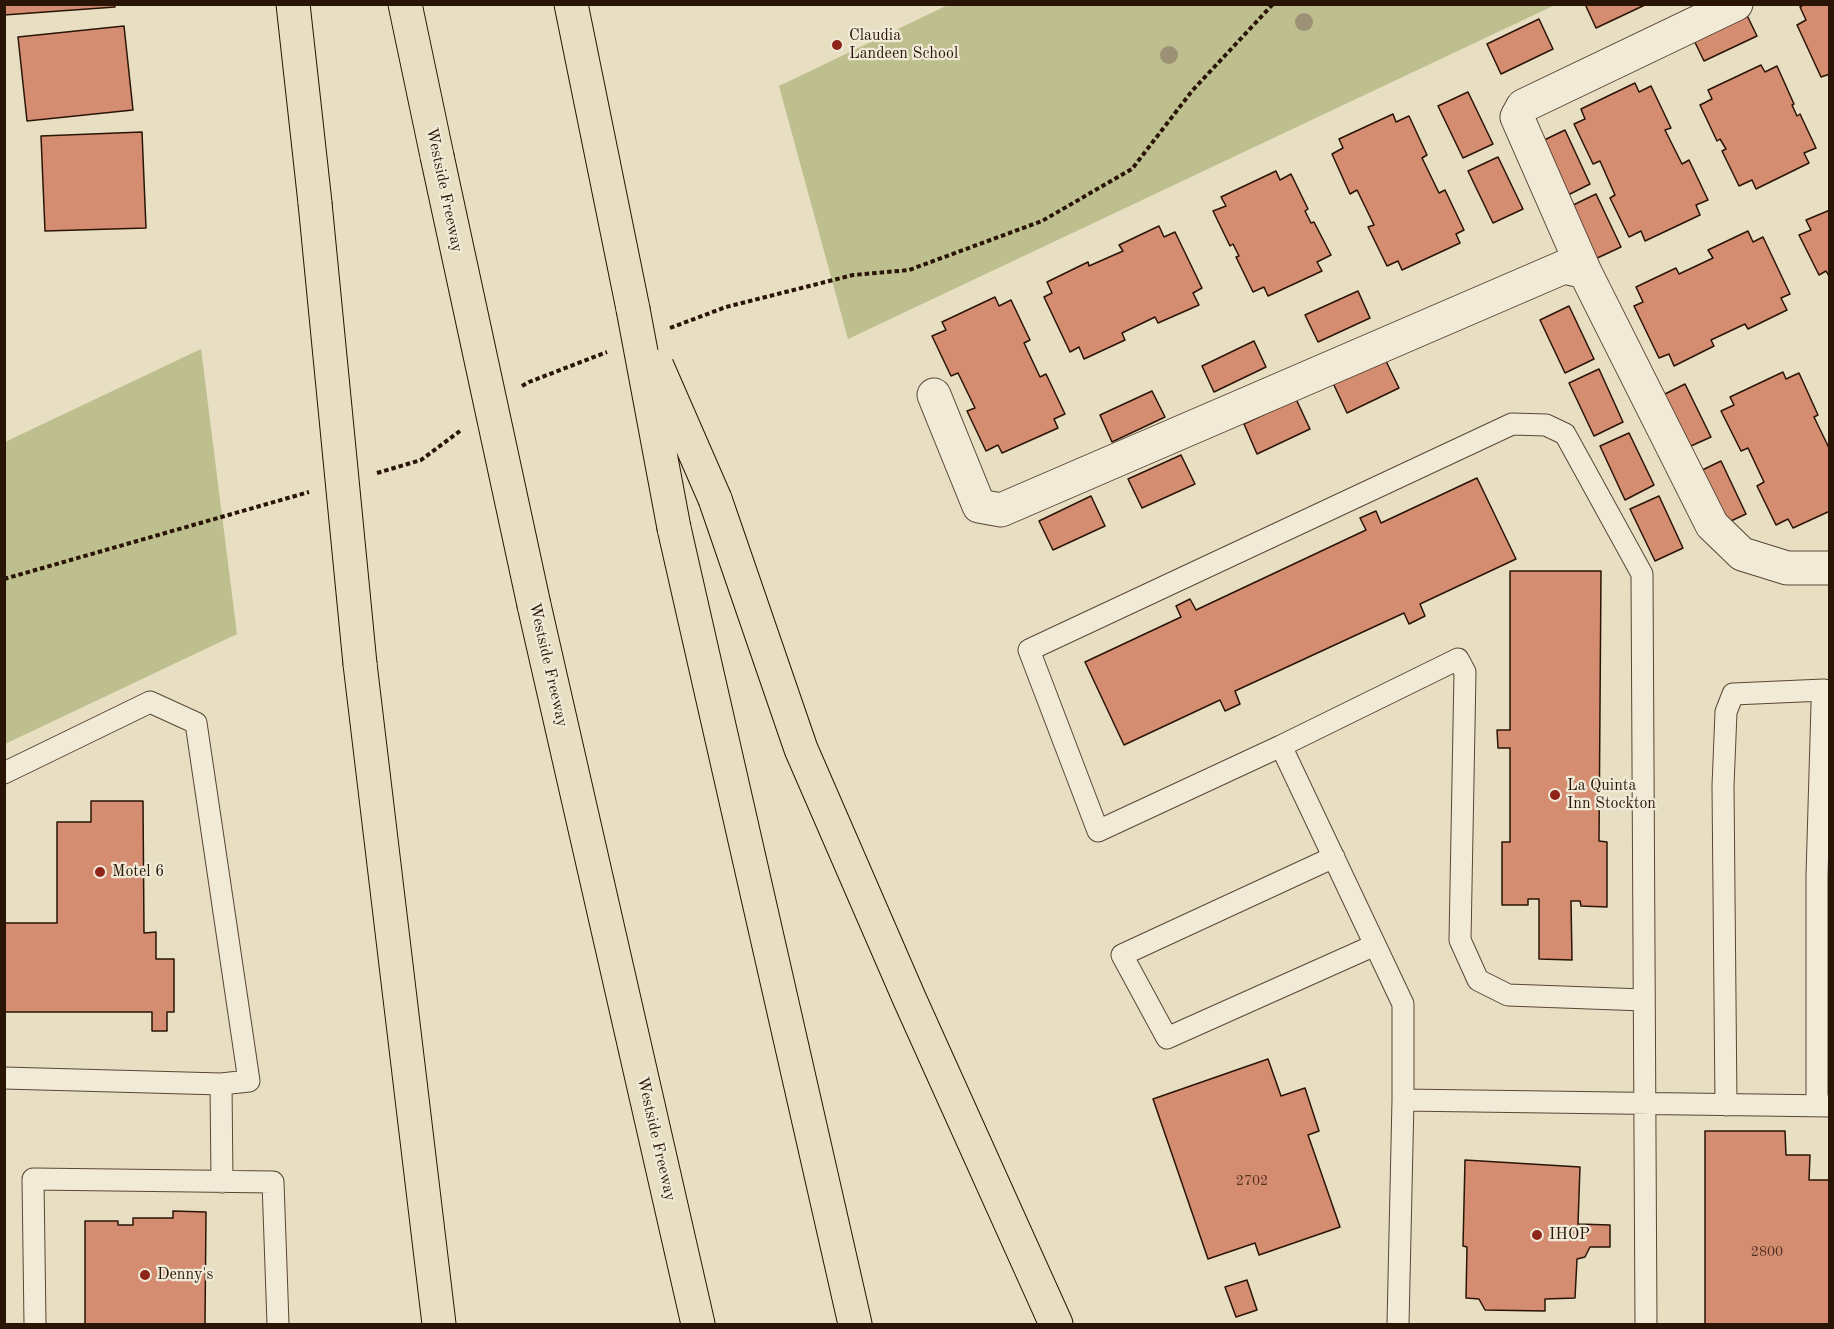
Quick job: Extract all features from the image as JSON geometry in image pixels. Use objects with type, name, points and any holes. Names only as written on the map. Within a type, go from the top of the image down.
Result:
[{"type":"highway","points":[[292,4],[315,203],[360,664],[434,1315]]},
{"type":"highway","name":"Westside Freeway","points":[[405,4],[534,605],[698,1324]]},
{"type":"highway","points":[[571,4],[633,309],[674,528],[855,1324]]},
{"type":"highway","points":[[633,309],[715,499],[801,748],[910,1000],[1056,1324]]},
{"type":"street","points":[[1736,4],[1523,106],[1517,117],[1585,272],[1712,525],[1742,554],[1787,568],[1830,568]]},
{"type":"street","points":[[934,395],[979,507],[1001,510],[1564,267],[1585,272]]},
{"type":"lane","points":[[1644,1000],[1508,995],[1478,980],[1460,940],[1465,672],[1458,659],[1281,746],[1098,831],[1029,650],[1512,424],[1546,425],[1565,434],[1642,574],[1646,1324]]},
{"type":"lane","points":[[1403,1100],[1644,1105],[1823,1106],[1817,876],[1827,691],[1733,694],[1726,712],[1723,786],[1726,1105]]},
{"type":"lane","points":[[4,773],[150,702],[196,723],[249,1081],[221,1084],[4,1078]]},
{"type":"lane","points":[[1281,746],[1403,1004],[1398,1324]]},
{"type":"lane","points":[[1334,857],[1122,955],[1167,1038],[1375,945]]},
{"type":"lane","points":[[221,1084],[222,1182]]},
{"type":"lane","points":[[35,1324],[33,1179],[273,1182],[278,1324]]},
{"type":"green space","points":[[950,4],[1555,5],[848,339],[779,86]]},
{"type":"green space","points":[[201,349],[237,634],[5,744],[5,442]]},
{"type":"building","points":[[4,4],[114,4],[115,7],[4,15]]},
{"type":"building","points":[[1585,4],[1647,4],[1596,28]]},
{"type":"building","points":[[1805,4],[1830,4],[1830,74],[1821,77],[1797,25],[1806,20],[1800,7]]},
{"type":"building","points":[[1743,7],[1757,36],[1704,61],[1690,32]]},
{"type":"building","points":[[1539,19],[1553,49],[1501,74],[1487,44]]},
{"type":"building","points":[[124,26],[133,110],[27,121],[18,37]]},
{"type":"building","points":[[1761,65],[1765,72],[1777,66],[1797,116],[1800,114],[1816,148],[1804,153],[1809,163],[1756,189],[1752,180],[1739,186],[1722,151],[1726,149],[1720,139],[1717,141],[1700,105],[1712,99],[1708,90]]},
{"type":"building","points":[[1635,83],[1639,92],[1651,86],[1671,128],[1665,130],[1682,164],[1689,160],[1708,200],[1696,205],[1700,215],[1645,241],[1641,231],[1629,237],[1610,198],[1615,195],[1600,161],[1593,164],[1574,124],[1585,119],[1581,109]]},
{"type":"building","points":[[1468,92],[1493,144],[1463,158],[1438,106]]},
{"type":"building","points":[[1393,114],[1396,122],[1409,116],[1427,155],[1422,158],[1439,193],[1445,190],[1464,230],[1456,234],[1460,243],[1402,270],[1398,261],[1387,266],[1368,227],[1374,225],[1357,190],[1350,194],[1332,154],[1343,148],[1339,139]]},
{"type":"building","points":[[1565,130],[1590,184],[1562,198],[1536,144]]},
{"type":"building","points":[[142,132],[146,228],[45,231],[41,136]]},
{"type":"building","points":[[1498,157],[1523,209],[1493,223],[1468,171]]},
{"type":"building","points":[[1276,171],[1280,180],[1291,174],[1308,209],[1305,211],[1311,223],[1314,222],[1331,255],[1317,262],[1322,271],[1268,296],[1264,287],[1253,292],[1236,257],[1239,256],[1233,244],[1230,246],[1213,211],[1226,206],[1221,197]]},
{"type":"building","points":[[1596,194],[1621,247],[1593,260],[1567,208]]},
{"type":"building","points":[[1830,210],[1830,278],[1826,271],[1819,275],[1799,235],[1811,230],[1806,220]]},
{"type":"building","points":[[1159,226],[1164,237],[1175,232],[1202,288],[1193,293],[1199,305],[1158,323],[1155,317],[1122,333],[1125,340],[1084,359],[1079,347],[1070,352],[1044,297],[1052,293],[1047,282],[1088,262],[1089,266],[1123,251],[1119,245]]},
{"type":"building","points":[[1748,231],[1753,242],[1763,237],[1790,294],[1781,298],[1787,310],[1748,329],[1745,324],[1711,340],[1714,346],[1674,366],[1669,354],[1659,358],[1634,306],[1643,302],[1636,287],[1676,268],[1679,274],[1713,258],[1708,250]]},
{"type":"building","points":[[1358,291],[1370,318],[1318,342],[1305,315]]},
{"type":"building","points":[[995,297],[999,306],[1011,300],[1030,340],[1024,343],[1040,377],[1046,374],[1065,414],[1054,419],[1058,428],[1002,453],[998,445],[986,451],[967,411],[975,408],[958,373],[951,376],[932,336],[946,330],[942,322]]},
{"type":"building","points":[[1569,306],[1594,359],[1565,373],[1540,320]]},
{"type":"building","points":[[1254,341],[1266,367],[1214,392],[1202,366]]},
{"type":"building","points":[[1385,359],[1399,388],[1347,413],[1333,383]]},
{"type":"building","points":[[1599,369],[1623,422],[1594,436],[1569,383]]},
{"type":"building","points":[[1783,372],[1786,379],[1799,373],[1818,415],[1814,417],[1830,450],[1830,511],[1793,528],[1788,519],[1776,525],[1757,486],[1764,482],[1748,448],[1741,451],[1721,411],[1734,405],[1730,397]]},
{"type":"building","points":[[1685,384],[1711,437],[1682,450],[1657,398]]},
{"type":"building","points":[[1152,391],[1165,417],[1112,442],[1100,415]]},
{"type":"building","points":[[1296,399],[1310,429],[1257,454],[1244,424]]},
{"type":"building","points":[[1629,433],[1654,485],[1625,500],[1600,446]]},
{"type":"building","points":[[1181,455],[1195,484],[1142,508],[1128,479]]},
{"type":"building","points":[[1721,461],[1746,514],[1718,527],[1692,475]]},
{"type":"building","points":[[1477,478],[1516,559],[1420,604],[1425,616],[1409,624],[1404,613],[1235,691],[1240,704],[1225,711],[1220,700],[1124,745],[1085,662],[1181,617],[1176,606],[1190,599],[1196,610],[1366,530],[1360,518],[1376,511],[1381,523]]},
{"type":"building","points":[[1091,496],[1105,526],[1053,550],[1039,521]]},
{"type":"building","points":[[1659,496],[1683,548],[1655,561],[1630,509]]},
{"type":"building","name":"La Quinta Inn Stockton","points":[[1510,571],[1601,571],[1599,841],[1607,842],[1607,907],[1581,906],[1580,901],[1571,901],[1572,960],[1539,959],[1539,899],[1528,899],[1528,905],[1502,905],[1502,842],[1510,842],[1510,748],[1498,748],[1497,730],[1510,730]]},
{"type":"building","name":"Motel 6","points":[[91,801],[143,801],[144,933],[156,932],[156,959],[174,959],[174,1012],[167,1012],[167,1031],[152,1031],[152,1012],[4,1012],[4,923],[57,923],[57,822],[91,822]]},
{"type":"building","points":[[1268,1059],[1281,1096],[1305,1088],[1319,1131],[1308,1135],[1340,1227],[1259,1255],[1255,1243],[1208,1259],[1153,1099]]},
{"type":"building","points":[[1705,1131],[1785,1131],[1786,1155],[1810,1155],[1809,1180],[1830,1180],[1830,1324],[1705,1324]]},
{"type":"building","name":"IHOP","points":[[1465,1160],[1580,1167],[1578,1224],[1610,1225],[1610,1247],[1590,1247],[1585,1257],[1577,1259],[1575,1298],[1545,1299],[1545,1311],[1485,1310],[1479,1299],[1466,1298],[1467,1247],[1463,1246]]},
{"type":"building","name":"Denny's","points":[[173,1211],[206,1212],[205,1324],[85,1324],[85,1221],[118,1221],[118,1225],[133,1225],[133,1218],[173,1218]]},
{"type":"building","points":[[1247,1280],[1257,1310],[1236,1317],[1225,1287]]},
{"type":"place","name":"Claudia Landeen School","points":[[837,45]]},
{"type":"place","name":"La Quinta Inn Stockton","points":[[1555,795]]},
{"type":"place","name":"Motel 6","points":[[100,872]]},
{"type":"place","name":"IHOP","points":[[1537,1235]]},
{"type":"place","name":"Denny's","points":[[145,1275]]}]
